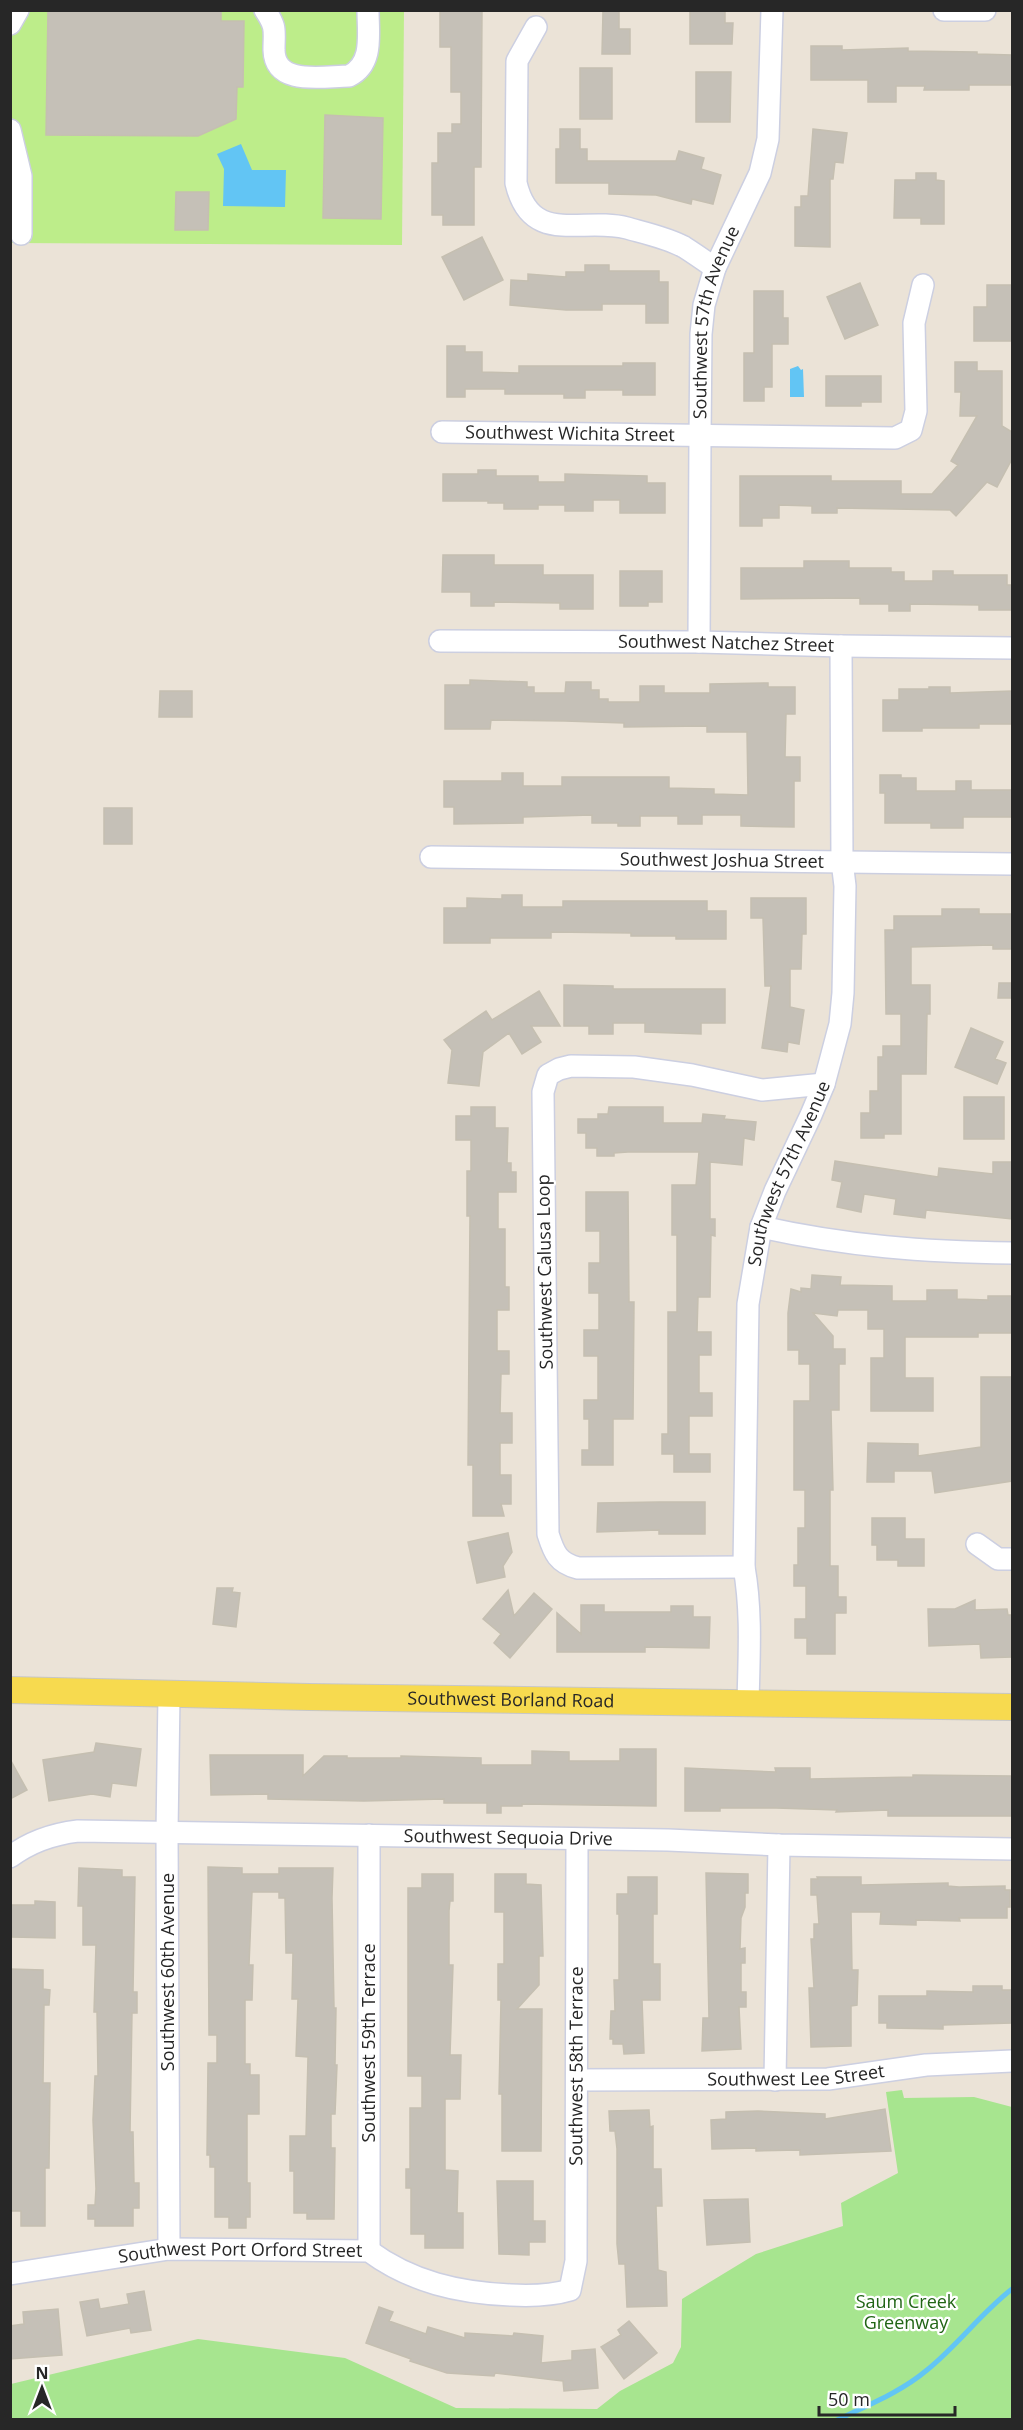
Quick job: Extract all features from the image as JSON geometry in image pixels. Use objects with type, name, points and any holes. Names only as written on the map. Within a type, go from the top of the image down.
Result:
[{"type":"main road","name":"Southwest Borland Road","points":[[10,1690],[169,1695],[1012,1707]]},
{"type":"street","points":[[10,24],[18,10]]},
{"type":"street","points":[[265,10],[275,25],[274,53],[278,66],[296,77],[349,76],[356,73],[362,67],[368,52],[368,10]]},
{"type":"street","name":"Southwest 57th Avenue","points":[[699,642],[701,334],[704,305],[715,268],[760,173],[768,140],[772,10]]},
{"type":"street","points":[[944,10],[985,10]]},
{"type":"street","points":[[536,27],[517,61],[516,183],[520,200],[540,221],[557,225],[624,227],[682,246],[715,268]]},
{"type":"street","points":[[10,129],[21,176],[21,234]]},
{"type":"street","name":"Southwest Wichita Street","points":[[441,432],[895,438],[911,430],[916,411],[914,323],[923,285]]},
{"type":"street","name":"Southwest Natchez Street","points":[[440,641],[699,642],[1012,648]]},
{"type":"street","name":"Southwest 57th Avenue","points":[[748,1703],[750,1620],[744,1567],[748,1304],[761,1227],[779,1180],[824,1084],[840,1024],[843,993],[844,886],[841,646]]},
{"type":"street","name":"Southwest Joshua Street","points":[[431,857],[1012,864]]},
{"type":"street","name":"Southwest Calusa Loop","points":[[744,1567],[578,1568],[568,1566],[554,1553],[548,1534],[543,1092],[548,1075],[571,1066],[634,1067],[692,1075],[762,1090],[824,1084]]},
{"type":"street","points":[[761,1227],[861,1246],[939,1252],[1012,1253]]},
{"type":"street","points":[[977,1544],[999,1559],[1012,1559]]},
{"type":"street","name":"Southwest 60th Avenue","points":[[169,1695],[166,1833],[169,2249]]},
{"type":"street","name":"Southwest Sequoia Drive","points":[[10,1857],[36,1841],[78,1831],[1012,1849]]},
{"type":"street","name":"Southwest 59th Terrace","points":[[369,1835],[369,2251]]},
{"type":"street","name":"Southwest 58th Terrace","points":[[570,2290],[576,2261],[577,1840]]},
{"type":"street","points":[[775,2080],[779,1845]]},
{"type":"street","name":"Southwest Lee Street","points":[[577,2079],[828,2079],[926,2065],[1012,2061]]},
{"type":"street","name":"Southwest Port Orford Street","points":[[10,2274],[169,2249],[369,2251],[383,2262],[421,2280],[466,2292],[536,2296],[570,2290]]},
{"type":"green space","points":[[11,11],[404,11],[402,245],[11,243]]},
{"type":"green space","name":"Saum Creek Greenway","points":[[902,2090],[904,2098],[974,2097],[1012,2107],[1012,2419],[11,2419],[11,2384],[198,2339],[345,2358],[456,2408],[597,2409],[620,2391],[673,2363],[681,2347],[682,2299],[756,2254],[843,2226],[841,2203],[898,2173],[886,2092]]},
{"type":"water","points":[[241,144],[252,170],[286,170],[285,207],[223,206],[224,169],[217,154]]},
{"type":"water","points":[[798,366],[801,370],[803,369],[804,397],[790,397],[790,369]]},
{"type":"building","points":[[48,10],[221,10],[221,21],[244,21],[243,87],[237,87],[236,119],[198,136],[46,135]]},
{"type":"building","points":[[440,10],[482,10],[481,167],[474,167],[474,225],[443,225],[443,215],[432,215],[432,163],[438,163],[438,133],[452,133],[452,124],[461,124],[461,92],[451,92],[451,47],[440,47]]},
{"type":"building","points":[[690,10],[725,10],[725,23],[733,23],[732,44],[690,44]]},
{"type":"building","points":[[603,11],[619,11],[619,29],[630,29],[630,54],[602,54]]},
{"type":"building","points":[[811,46],[842,46],[842,50],[908,48],[908,51],[1012,55],[1012,85],[969,85],[969,90],[924,90],[925,86],[896,86],[896,102],[868,102],[868,80],[811,80]]},
{"type":"building","points":[[580,68],[612,68],[612,119],[580,119]]},
{"type":"building","points":[[696,72],[731,72],[730,122],[696,122]]},
{"type":"building","points":[[325,115],[383,118],[381,219],[323,218]]},
{"type":"building","points":[[560,129],[580,129],[580,149],[587,149],[587,161],[676,161],[679,151],[704,158],[701,169],[721,175],[713,204],[692,199],[691,204],[656,195],[609,194],[609,183],[556,183],[556,149],[560,149]]},
{"type":"building","points":[[813,129],[847,133],[843,163],[835,162],[833,179],[830,179],[830,247],[795,246],[795,207],[801,207],[801,196],[808,196]]},
{"type":"building","points":[[916,173],[936,173],[936,180],[944,181],[944,224],[921,224],[921,218],[894,218],[895,180],[916,180]]},
{"type":"building","points":[[176,192],[209,192],[208,230],[175,230]]},
{"type":"building","points":[[482,237],[503,280],[464,300],[442,257]]},
{"type":"building","points":[[585,265],[609,265],[609,271],[659,271],[659,282],[668,282],[668,323],[646,323],[646,304],[602,304],[602,310],[566,310],[510,305],[511,280],[528,281],[528,274],[566,277],[566,272],[585,272]]},
{"type":"building","points":[[860,283],[878,325],[845,339],[827,297]]},
{"type":"building","points":[[987,285],[1012,285],[1012,341],[974,341],[974,307],[987,307]]},
{"type":"building","points":[[754,291],[783,291],[783,318],[788,318],[788,344],[772,344],[772,387],[764,387],[764,401],[744,401],[744,353],[754,353]]},
{"type":"building","points":[[447,346],[465,346],[465,352],[482,352],[482,372],[519,373],[519,366],[623,366],[623,363],[655,363],[655,395],[623,395],[623,390],[585,390],[585,398],[564,398],[564,394],[505,394],[505,389],[465,389],[465,397],[447,397]]},
{"type":"building","points":[[955,362],[977,362],[977,371],[1002,371],[1002,426],[1012,432],[1012,459],[997,487],[987,482],[956,516],[950,510],[837,508],[837,513],[812,513],[812,506],[779,505],[779,518],[762,518],[762,526],[740,526],[740,476],[831,476],[831,481],[901,481],[901,494],[932,494],[958,465],[951,461],[977,416],[960,416],[961,392],[955,392]]},
{"type":"building","points":[[826,376],[881,376],[881,402],[861,402],[861,406],[826,406]]},
{"type":"building","points":[[478,470],[496,470],[496,476],[538,476],[538,482],[565,482],[565,474],[647,476],[647,483],[665,483],[665,513],[620,513],[620,500],[593,500],[593,511],[565,511],[565,505],[538,505],[538,509],[504,509],[504,503],[443,501],[443,474],[478,474]]},
{"type":"building","points":[[443,555],[494,555],[494,565],[543,565],[543,575],[593,575],[593,609],[560,609],[560,603],[494,602],[494,606],[471,606],[471,592],[442,592]]},
{"type":"building","points":[[804,561],[849,561],[849,568],[891,568],[891,572],[904,572],[904,581],[933,581],[933,571],[953,571],[953,575],[1007,575],[1007,585],[1012,585],[1012,610],[979,610],[979,605],[910,604],[910,611],[889,611],[889,604],[860,604],[860,598],[741,599],[741,568],[804,568]]},
{"type":"building","points":[[620,571],[662,571],[662,602],[648,602],[648,606],[620,606]]},
{"type":"building","points":[[470,680],[527,682],[527,687],[534,687],[534,693],[565,693],[566,682],[591,682],[591,690],[599,690],[599,699],[608,699],[608,702],[640,702],[640,686],[664,686],[664,693],[710,693],[710,684],[768,683],[768,687],[795,687],[795,714],[786,714],[785,757],[800,757],[800,781],[794,781],[794,827],[741,826],[741,815],[702,815],[702,824],[678,824],[678,816],[640,816],[640,826],[592,823],[592,815],[523,817],[523,823],[454,824],[454,807],[444,807],[444,781],[502,781],[502,773],[523,773],[523,786],[562,786],[562,777],[669,777],[669,788],[714,789],[714,794],[748,795],[747,732],[707,732],[707,726],[624,727],[624,723],[491,720],[490,729],[445,729],[445,685],[470,685]]},
{"type":"building","points":[[929,687],[950,687],[950,693],[1012,691],[1012,724],[979,724],[979,728],[883,731],[883,700],[899,700],[899,689],[929,689]]},
{"type":"building","points":[[160,691],[192,691],[192,717],[159,717]]},
{"type":"building","points":[[880,775],[916,778],[916,791],[956,791],[956,781],[971,781],[971,790],[1012,790],[1012,817],[963,817],[963,828],[931,828],[931,823],[885,823],[885,793],[880,793]]},
{"type":"building","points":[[104,808],[132,808],[132,844],[104,844]]},
{"type":"building","points":[[502,895],[522,895],[522,907],[563,907],[563,901],[707,901],[707,911],[726,911],[726,939],[676,939],[676,936],[631,936],[631,933],[551,932],[551,938],[490,938],[490,943],[444,943],[444,908],[467,908],[467,898],[502,899]]},
{"type":"building","points":[[751,898],[806,898],[806,934],[802,934],[801,969],[790,969],[790,1007],[804,1010],[799,1044],[788,1042],[787,1052],[762,1048],[771,986],[765,986],[763,918],[751,918]]},
{"type":"building","points":[[942,909],[979,909],[979,914],[1012,914],[1012,949],[993,949],[993,945],[911,947],[911,985],[930,985],[926,1074],[901,1074],[901,1134],[884,1134],[884,1138],[861,1138],[861,1113],[870,1113],[870,1091],[878,1091],[878,1057],[883,1057],[883,1046],[901,1046],[901,1014],[886,1014],[885,930],[894,930],[894,916],[942,916]]},
{"type":"building","points":[[999,983],[1012,983],[1012,998],[998,998]]},
{"type":"building","points":[[564,985],[613,986],[613,989],[725,989],[725,1023],[701,1023],[701,1034],[645,1032],[645,1023],[613,1023],[613,1034],[589,1034],[589,1026],[564,1026]]},
{"type":"building","points":[[539,991],[560,1026],[531,1026],[541,1042],[522,1054],[509,1033],[483,1052],[479,1086],[448,1083],[452,1050],[444,1040],[486,1011],[492,1020]]},
{"type":"building","points":[[971,1028],[1003,1042],[995,1059],[1006,1063],[997,1084],[955,1067]]},
{"type":"building","points":[[964,1097],[1004,1097],[1004,1139],[964,1139]]},
{"type":"building","points":[[471,1107],[495,1107],[495,1128],[508,1128],[507,1163],[511,1163],[511,1172],[516,1172],[516,1192],[498,1192],[498,1229],[505,1229],[505,1287],[509,1287],[509,1310],[497,1310],[497,1351],[509,1351],[509,1374],[501,1374],[500,1413],[512,1413],[512,1443],[500,1443],[500,1475],[511,1475],[511,1504],[501,1504],[504,1516],[473,1516],[473,1465],[468,1465],[470,1216],[467,1216],[467,1171],[471,1171],[471,1140],[456,1140],[456,1116],[471,1116]]},
{"type":"building","points":[[609,1107],[663,1107],[663,1123],[702,1123],[703,1114],[725,1116],[724,1119],[756,1122],[754,1140],[744,1138],[742,1165],[710,1162],[710,1219],[715,1219],[715,1236],[711,1235],[710,1297],[698,1297],[697,1332],[711,1332],[711,1355],[699,1355],[699,1393],[712,1393],[712,1416],[689,1416],[689,1454],[710,1454],[710,1472],[674,1472],[674,1454],[662,1454],[662,1434],[668,1434],[668,1312],[677,1312],[677,1235],[672,1235],[672,1185],[696,1185],[699,1152],[628,1152],[614,1153],[614,1156],[597,1156],[597,1148],[586,1148],[586,1133],[578,1133],[578,1119],[598,1119],[598,1114],[608,1114]]},
{"type":"building","points":[[835,1161],[938,1177],[939,1168],[993,1174],[993,1162],[1012,1162],[1012,1219],[926,1210],[925,1218],[894,1214],[896,1199],[864,1194],[861,1212],[837,1207],[842,1182],[832,1180]]},
{"type":"building","points":[[586,1192],[628,1192],[629,1302],[634,1302],[633,1419],[613,1419],[613,1465],[582,1465],[582,1450],[589,1450],[589,1419],[584,1419],[584,1400],[598,1400],[598,1356],[584,1356],[584,1330],[599,1330],[599,1293],[589,1293],[589,1263],[600,1263],[600,1231],[586,1231]]},
{"type":"building","points":[[812,1275],[841,1277],[840,1285],[892,1286],[892,1301],[927,1301],[927,1290],[957,1290],[957,1299],[988,1300],[988,1296],[1012,1296],[1012,1333],[978,1333],[978,1337],[905,1337],[905,1378],[933,1378],[933,1411],[871,1411],[871,1358],[884,1358],[884,1329],[868,1329],[868,1310],[838,1310],[837,1316],[813,1313],[833,1336],[833,1349],[845,1349],[845,1364],[839,1364],[839,1410],[831,1410],[833,1490],[830,1490],[830,1566],[838,1566],[838,1597],[846,1597],[846,1613],[835,1613],[835,1654],[807,1654],[807,1638],[795,1638],[795,1619],[806,1619],[806,1586],[794,1586],[794,1565],[798,1565],[798,1528],[805,1528],[805,1490],[794,1490],[794,1401],[810,1401],[810,1364],[799,1364],[799,1350],[788,1350],[788,1313],[791,1289],[801,1292],[801,1288],[811,1289]]},
{"type":"building","points":[[981,1377],[1012,1377],[1012,1481],[935,1493],[932,1471],[894,1471],[894,1482],[867,1482],[868,1443],[918,1444],[918,1456],[981,1447]]},
{"type":"building","points":[[705,1502],[705,1534],[659,1534],[659,1530],[597,1532],[598,1503]]},
{"type":"building","points":[[872,1518],[905,1518],[905,1539],[924,1539],[924,1566],[898,1566],[898,1560],[877,1560],[877,1545],[872,1545]]},
{"type":"building","points":[[508,1533],[512,1552],[503,1566],[505,1577],[477,1583],[468,1542]]},
{"type":"building","points":[[217,1588],[233,1588],[232,1592],[240,1593],[236,1627],[213,1624]]},
{"type":"building","points":[[508,1590],[514,1616],[534,1593],[552,1609],[510,1658],[494,1643],[501,1634],[483,1619]]},
{"type":"building","points":[[975,1600],[975,1610],[1007,1609],[1008,1615],[1012,1615],[1012,1657],[981,1658],[980,1644],[929,1646],[928,1609],[955,1609]]},
{"type":"building","points":[[581,1605],[604,1605],[604,1612],[671,1612],[671,1606],[693,1606],[693,1617],[710,1617],[709,1648],[645,1647],[645,1652],[557,1652],[557,1613],[581,1634]]},
{"type":"building","points":[[96,1743],[141,1749],[136,1786],[112,1783],[110,1797],[92,1794],[49,1801],[43,1760],[94,1752]]},
{"type":"building","points":[[620,1749],[656,1749],[656,1806],[522,1804],[522,1806],[501,1806],[501,1813],[487,1813],[487,1803],[444,1803],[444,1799],[364,1801],[268,1799],[268,1794],[211,1795],[210,1755],[303,1755],[303,1776],[324,1756],[481,1758],[481,1765],[532,1765],[532,1751],[569,1752],[569,1761],[620,1761]]},
{"type":"building","points":[[10,1759],[27,1790],[10,1799]]},
{"type":"building","points":[[685,1768],[776,1772],[775,1768],[810,1768],[810,1779],[913,1777],[913,1775],[1012,1776],[1012,1816],[888,1816],[888,1810],[836,1812],[837,1810],[776,1808],[720,1808],[720,1811],[685,1811]]},
{"type":"building","points":[[208,1867],[242,1868],[242,1874],[279,1874],[279,1868],[333,1868],[335,2065],[337,2065],[335,2114],[331,2114],[331,2148],[335,2148],[334,2219],[307,2219],[307,2213],[294,2213],[294,2171],[290,2171],[290,2136],[306,2136],[308,2057],[296,2056],[298,1999],[292,1999],[293,1953],[286,1953],[285,1898],[279,1898],[279,1892],[252,1892],[249,1965],[253,1965],[252,2000],[245,2000],[245,2064],[250,2064],[250,2075],[259,2075],[259,2114],[247,2114],[247,2183],[250,2183],[250,2217],[246,2217],[246,2228],[229,2228],[229,2217],[215,2217],[215,2167],[210,2167],[210,2155],[207,2155],[208,2063],[217,2063],[217,2035],[209,2035]]},
{"type":"building","points":[[79,1868],[122,1870],[122,1877],[135,1877],[133,1992],[137,1992],[137,2013],[132,2013],[130,2132],[133,2132],[134,2183],[139,2183],[139,2208],[133,2208],[133,2226],[95,2226],[95,2219],[88,2219],[88,2205],[95,2205],[96,2189],[93,2120],[95,2076],[98,2076],[97,2012],[94,2012],[96,1945],[83,1945],[83,1906],[78,1906]]},
{"type":"building","points":[[706,1873],[748,1874],[748,1893],[745,1893],[745,1907],[741,1918],[740,1949],[745,1948],[745,1963],[741,1963],[741,1992],[746,1992],[746,2007],[739,2007],[741,2049],[702,2051],[703,2018],[709,2018]]},
{"type":"building","points":[[422,1874],[453,1874],[453,1901],[450,1901],[449,1911],[449,1965],[453,1965],[450,2055],[461,2055],[460,2099],[445,2099],[445,2170],[458,2171],[457,2213],[463,2213],[463,2248],[425,2248],[425,2234],[411,2234],[411,2188],[406,2188],[406,2169],[410,2169],[410,2108],[422,2108],[422,2076],[408,2076],[408,1888],[422,1888]]},
{"type":"building","points":[[495,1874],[526,1874],[526,1884],[541,1885],[543,1956],[539,1956],[539,1985],[517,2009],[542,2009],[541,2151],[502,2151],[502,2094],[499,2094],[501,2000],[498,2000],[498,1964],[504,1964],[504,1912],[495,1912]]},
{"type":"building","points":[[628,1877],[657,1877],[657,1914],[653,1914],[653,1964],[660,1964],[660,2000],[642,2000],[644,2053],[624,2054],[623,2044],[613,2044],[613,2039],[610,2039],[611,2011],[615,2011],[614,1980],[619,1980],[617,1894],[628,1894]]},
{"type":"building","points":[[817,1877],[861,1877],[861,1885],[948,1883],[948,1886],[959,1887],[1005,1886],[1005,1890],[1010,1890],[1010,1907],[1007,1907],[1007,1918],[959,1918],[960,1921],[916,1920],[916,1925],[880,1924],[881,1912],[851,1912],[852,1970],[858,1970],[857,2005],[851,2006],[851,2046],[811,2047],[809,1988],[814,1988],[811,1939],[814,1939],[814,1924],[819,1924],[817,1895],[811,1895],[811,1879],[818,1879]]},
{"type":"building","points":[[35,1901],[55,1902],[55,1938],[12,1937],[10,1905],[35,1905]]},
{"type":"building","points":[[10,1969],[43,1970],[43,1989],[50,1990],[49,2005],[44,2005],[43,2083],[50,2083],[49,2168],[45,2168],[45,2226],[21,2226],[21,2211],[10,2211]]},
{"type":"building","points":[[973,1986],[1002,1986],[1002,1990],[1012,1990],[1012,2023],[943,2025],[943,2029],[887,2028],[887,2023],[879,2023],[879,1996],[927,1996],[927,1991],[973,1992]]},
{"type":"building","points":[[885,2109],[891,2151],[800,2155],[800,2150],[712,2149],[711,2120],[726,2119],[726,2112],[825,2114],[825,2119]]},
{"type":"building","points":[[649,2110],[650,2127],[653,2126],[653,2169],[661,2169],[662,2206],[656,2206],[658,2270],[666,2272],[667,2306],[627,2307],[625,2264],[619,2264],[617,2244],[617,2149],[615,2131],[610,2131],[609,2111]]},
{"type":"building","points":[[497,2181],[533,2181],[533,2221],[545,2221],[545,2242],[529,2242],[529,2255],[499,2254]]},
{"type":"building","points":[[748,2199],[750,2242],[707,2245],[704,2200]]},
{"type":"building","points":[[144,2291],[151,2330],[131,2333],[130,2328],[87,2336],[80,2302],[98,2299],[100,2309],[129,2304],[127,2294]]},
{"type":"building","points":[[379,2307],[393,2312],[389,2321],[426,2334],[428,2327],[465,2338],[465,2333],[513,2336],[514,2333],[543,2336],[541,2363],[572,2360],[572,2351],[595,2349],[598,2388],[564,2391],[563,2381],[495,2373],[494,2376],[447,2373],[410,2361],[411,2359],[366,2343]]},
{"type":"building","points":[[58,2309],[62,2355],[10,2359],[10,2326],[24,2324],[23,2312]]},
{"type":"building","points":[[629,2321],[657,2353],[624,2379],[601,2347],[621,2335],[618,2330]]},
{"type":"waterway","points":[[837,2420],[884,2398],[917,2378],[1012,2289]]}]
